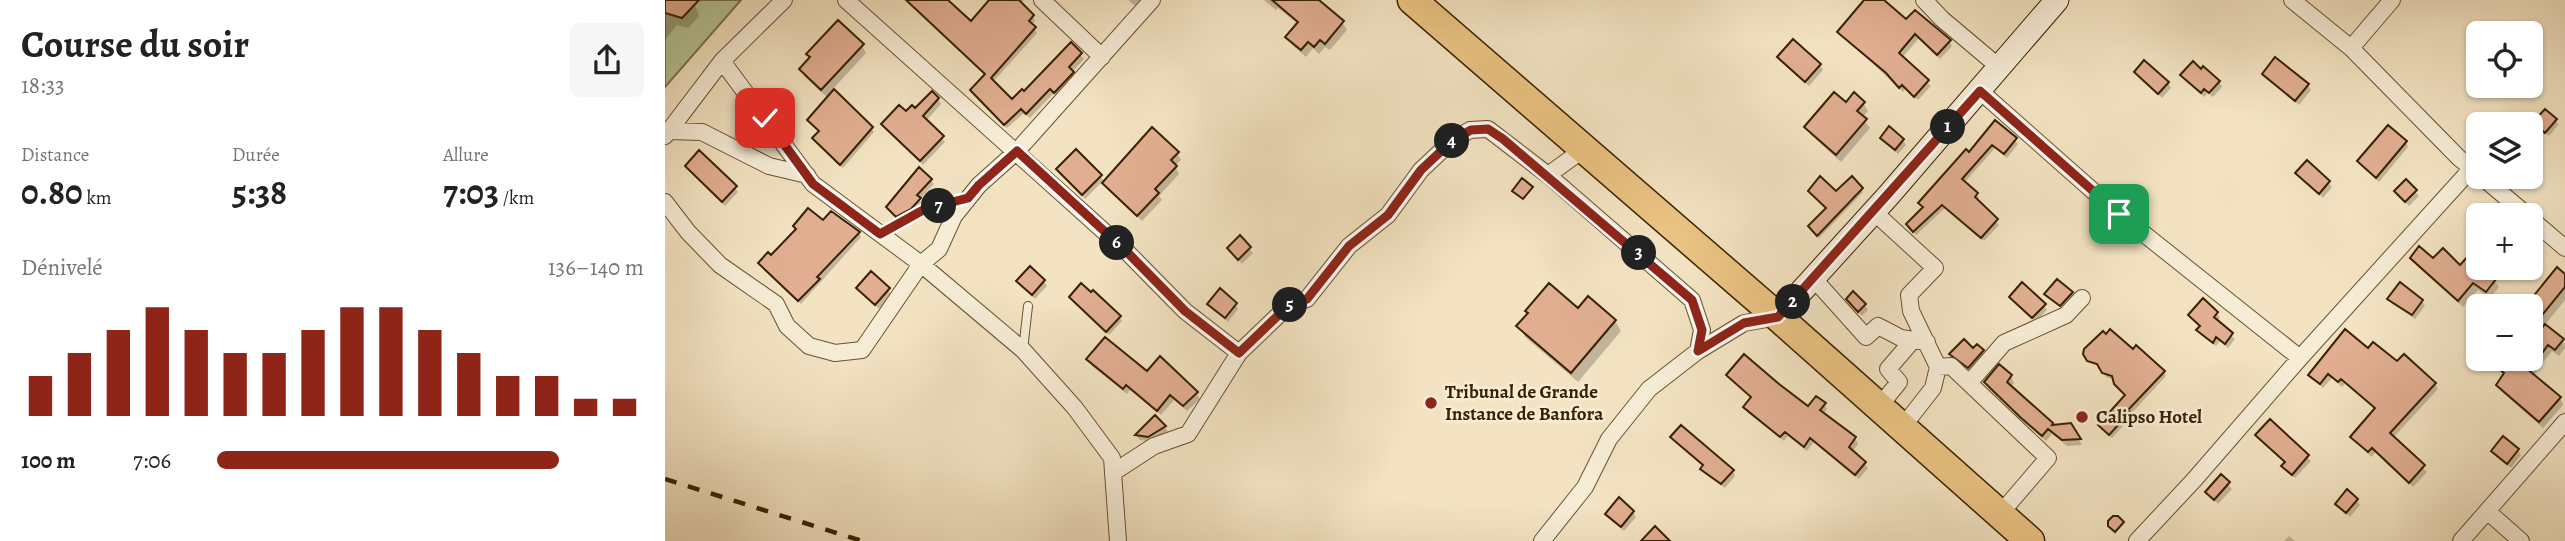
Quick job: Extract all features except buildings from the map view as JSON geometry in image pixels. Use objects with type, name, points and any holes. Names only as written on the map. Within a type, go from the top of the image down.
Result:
[{"type":"highway","points":[[1412,0],[1778,317],[2030,541]]},
{"type":"main road","points":[[1778,317],[1874,212],[2057,0]]},
{"type":"street","points":[[667,134],[722,61],[784,0]]},
{"type":"street","points":[[846,0],[1017,151],[1127,252],[1185,311],[1239,353]]},
{"type":"street","points":[[1042,0],[1102,57]]},
{"type":"street","points":[[665,202],[688,232],[720,265],[776,304],[787,326],[809,346],[835,353],[862,350],[921,264],[939,249],[954,216],[968,198],[1017,151],[1152,0]]},
{"type":"street","points":[[1924,0],[1999,67]]},
{"type":"street","points":[[2292,0],[2351,48],[2466,161]]},
{"type":"street","points":[[2351,48],[2392,0]]},
{"type":"street","points":[[722,61],[813,184],[921,264],[1023,350],[1076,408],[1112,458],[1118,541]]},
{"type":"street","points":[[1980,91],[2119,214],[2300,358]]},
{"type":"street","points":[[695,96],[702,132]]},
{"type":"street","points":[[1114,472],[1154,446],[1188,434],[1239,353],[1289,305],[1307,299],[1349,246],[1388,215],[1421,170],[1454,139],[1471,130],[1488,129],[1548,175],[1692,300],[1702,330],[1698,351]]},
{"type":"street","points":[[667,134],[702,132],[769,166],[807,175]]},
{"type":"street","points":[[1548,175],[1584,149]]},
{"type":"street","points":[[2137,541],[2300,358],[2466,184]]},
{"type":"street","points":[[2497,189],[2513,203]]},
{"type":"street","points":[[1874,212],[1935,268],[1909,295],[1920,341],[1938,367],[1933,388],[1902,429]]},
{"type":"street","points":[[2543,229],[2565,248]]},
{"type":"street","points":[[1814,279],[1866,337],[1878,326],[1901,338],[1920,341]]},
{"type":"street","points":[[1969,383],[2004,343],[2066,315],[2081,298]]},
{"type":"street","points":[[1542,541],[1585,486],[1609,439],[1649,389],[1698,351],[1744,323],[1778,317]]},
{"type":"street","points":[[1878,408],[1899,382],[1888,369],[1920,341]]},
{"type":"street","points":[[1938,367],[1951,366],[2048,458],[2000,514]]},
{"type":"street","points":[[2461,541],[2565,422]]},
{"type":"street","points":[[2487,511],[2521,541]]},
{"type":"lane","points":[[880,234],[925,209],[968,198]]},
{"type":"lane","points":[[1023,350],[1028,306]]},
{"type":"green space","points":[[665,0],[741,0],[665,87]]},
{"type":"railway","points":[[665,479],[862,541]]},
{"type":"place","name":"Tribunal de Grande Instance de Banfora","points":[[1431,403]]},
{"type":"place","name":"Calipso Hotel","points":[[2082,417]]},
{"type":"route","points":[[765,118],[813,184],[880,234],[925,209],[968,198],[1017,151],[1127,252],[1185,311],[1239,353],[1289,305],[1307,299],[1349,246],[1388,215],[1421,170],[1454,139],[1471,130],[1488,129],[1503,139],[1692,300],[1702,330],[1698,351],[1744,323],[1778,317],[1980,91],[2119,214]]}]
